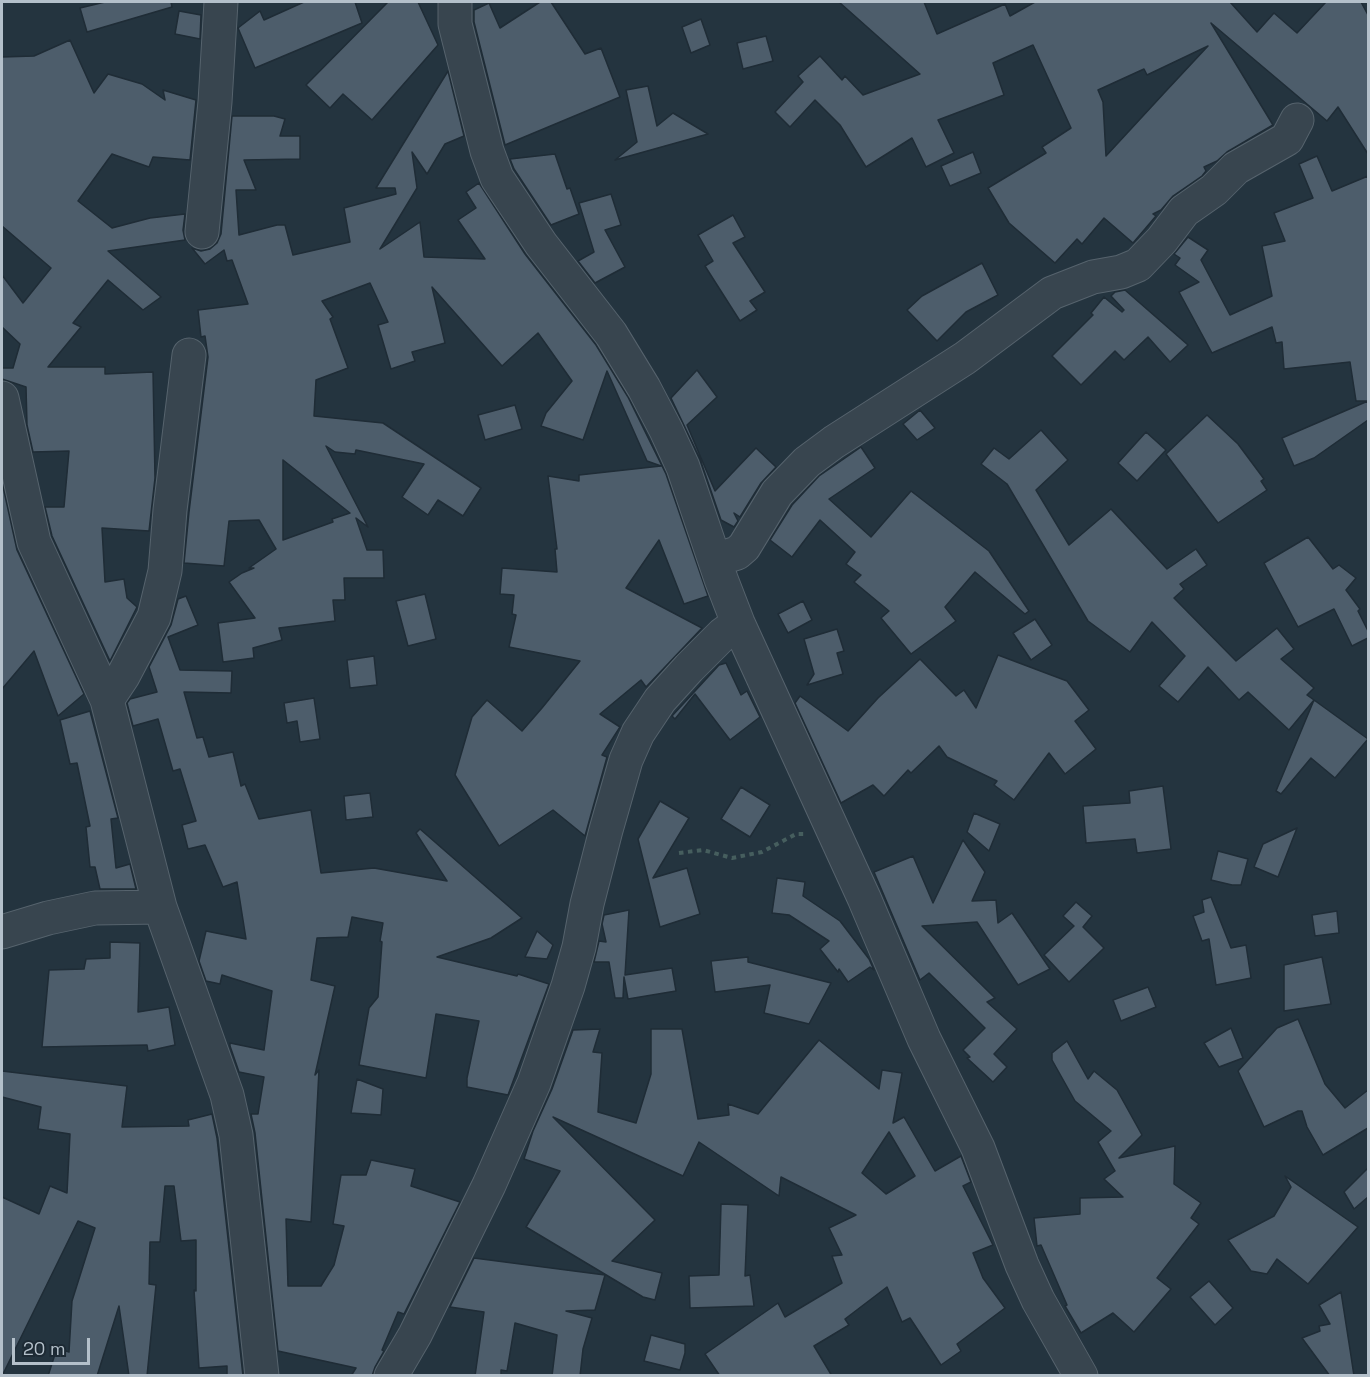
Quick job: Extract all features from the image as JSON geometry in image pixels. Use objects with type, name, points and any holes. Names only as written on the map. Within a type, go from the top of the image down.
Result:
[{"type":"street","points":[[202,232],[215,102],[221,2]]},
{"type":"street","points":[[455,2],[455,24],[496,177],[541,244],[611,334],[644,388],[683,467],[738,623],[835,835],[924,1039],[978,1148],[1022,1265],[1038,1300],[1081,1376]]},
{"type":"street","points":[[716,560],[737,553],[744,547],[777,493],[807,462],[834,442],[965,358],[1052,293],[1093,277],[1121,272],[1138,265],[1162,240],[1184,210],[1214,190],[1236,168],[1287,139],[1297,120]]},
{"type":"street","points":[[107,700],[123,676],[154,617],[165,571],[189,355]]},
{"type":"street","points":[[2,398],[34,542],[107,700],[160,907],[227,1095],[236,1135],[262,1376]]},
{"type":"street","points":[[391,1376],[415,1335],[489,1185],[534,1083],[579,947],[587,904],[626,759],[638,733],[660,700],[723,634],[738,623]]},
{"type":"street","points":[[2,932],[48,918],[95,909],[160,907]]},
{"type":"path","points":[[680,853],[703,850],[732,858],[762,852],[795,834],[835,835]]},
{"type":"building","points":[[105,2],[171,2],[172,7],[87,32],[80,8]]},
{"type":"building","points":[[304,2],[355,2],[362,23],[255,68],[238,28],[260,11],[264,20]]},
{"type":"building","points":[[388,2],[418,2],[438,45],[372,120],[343,94],[330,108],[306,85]]},
{"type":"building","points":[[540,2],[551,2],[585,54],[601,48],[620,97],[505,145],[474,22],[474,10],[489,3],[500,28]]},
{"type":"building","points":[[839,2],[924,2],[937,34],[1005,4],[1010,16],[1035,2],[1230,2],[1257,32],[1274,13],[1297,33],[1326,2],[1361,2],[1368,15],[1368,154],[1338,107],[1327,121],[1211,23],[1273,125],[1204,167],[1206,171],[1202,176],[1173,196],[1161,210],[1153,214],[1156,216],[1133,243],[1104,218],[1082,244],[1077,239],[1055,263],[1009,223],[988,188],[1046,153],[1042,147],[1071,128],[1033,45],[993,63],[1004,95],[938,120],[954,153],[926,167],[912,138],[866,167],[840,125],[815,100],[790,127],[775,112],[803,82],[798,76],[820,56],[842,80],[845,76],[863,95],[920,74]],"holes":[[[1208,46],[1106,156],[1103,102],[1098,90],[1144,69],[1147,75]]]},
{"type":"building","points":[[179,11],[201,15],[200,39],[175,34]]},
{"type":"building","points":[[701,19],[710,45],[691,53],[682,27]]},
{"type":"building","points":[[766,36],[773,61],[743,69],[737,43]]},
{"type":"building","points":[[70,40],[94,93],[108,74],[142,84],[165,100],[163,90],[196,100],[190,160],[153,157],[149,167],[112,154],[78,201],[112,228],[150,218],[185,214],[183,230],[185,240],[108,251],[161,297],[143,310],[108,280],[73,323],[81,327],[48,367],[105,367],[105,374],[153,372],[155,478],[149,531],[102,528],[105,582],[124,579],[127,598],[137,607],[110,661],[52,536],[45,507],[64,507],[69,451],[33,452],[27,425],[26,387],[2,379],[2,368],[13,368],[20,344],[2,327],[2,275],[23,303],[51,268],[2,226],[2,57],[34,56]]},
{"type":"building","points":[[448,71],[464,136],[445,144],[427,174],[412,152],[417,188],[380,249],[420,222],[424,257],[485,259],[458,220],[476,208],[466,192],[479,183],[525,254],[596,345],[628,397],[666,474],[708,596],[684,604],[659,540],[626,588],[702,628],[646,687],[641,680],[600,714],[620,727],[602,755],[607,757],[585,836],[553,810],[499,846],[455,775],[472,717],[487,700],[522,731],[580,661],[509,647],[516,615],[512,614],[514,595],[500,594],[502,568],[557,572],[555,549],[557,549],[548,476],[579,481],[579,475],[661,466],[647,461],[607,371],[583,440],[541,426],[546,413],[572,381],[538,333],[502,366],[432,287],[445,343],[412,352],[415,361],[391,369],[378,325],[388,322],[370,283],[322,301],[333,317],[330,319],[348,368],[316,380],[314,416],[383,423],[481,488],[463,516],[438,500],[428,515],[402,497],[424,464],[356,450],[355,454],[335,452],[326,446],[368,527],[356,518],[367,550],[383,550],[384,578],[344,578],[345,600],[333,600],[335,621],[279,628],[282,640],[253,648],[254,658],[223,662],[218,623],[255,618],[229,582],[254,568],[249,568],[276,549],[259,520],[229,521],[224,566],[184,563],[208,357],[205,336],[201,337],[198,310],[248,304],[232,260],[227,261],[224,250],[205,264],[192,248],[201,251],[210,249],[217,243],[221,234],[232,116],[274,116],[285,119],[280,136],[300,136],[300,159],[244,160],[256,190],[236,190],[239,235],[285,225],[293,255],[350,242],[344,208],[396,194],[395,188],[376,188]],"holes":[[[283,460],[350,513],[332,519],[333,522],[283,540]]]},
{"type":"building","points":[[648,86],[657,126],[673,113],[708,134],[615,160],[637,142],[626,90]]},
{"type":"building","points":[[973,152],[981,173],[950,186],[941,166]]},
{"type":"building","points":[[555,154],[567,189],[570,188],[579,214],[551,225],[514,169],[510,159]]},
{"type":"building","points":[[1317,156],[1332,191],[1368,176],[1368,401],[1356,401],[1350,362],[1284,369],[1282,342],[1276,343],[1272,327],[1212,353],[1179,292],[1199,282],[1175,265],[1180,258],[1174,254],[1188,237],[1208,250],[1201,260],[1230,315],[1272,296],[1262,246],[1285,241],[1274,213],[1313,198],[1299,164]]},
{"type":"building","points":[[611,194],[621,225],[605,230],[625,267],[595,283],[578,261],[594,252],[579,203]]},
{"type":"building","points":[[733,215],[745,237],[733,243],[765,292],[750,301],[757,310],[740,321],[705,266],[713,261],[698,235]]},
{"type":"building","points":[[982,263],[998,295],[966,312],[937,341],[907,310],[922,296]]},
{"type":"building","points":[[1125,290],[1188,345],[1170,362],[1148,337],[1124,360],[1115,351],[1081,385],[1052,356],[1093,315],[1091,313],[1104,297],[1122,312],[1124,310],[1111,296],[1115,292]]},
{"type":"building","points":[[697,370],[717,397],[687,425],[715,491],[756,448],[776,467],[761,483],[740,517],[734,513],[738,521],[734,527],[721,520],[700,459],[671,398]]},
{"type":"building","points":[[1368,401],[1368,420],[1314,458],[1294,466],[1282,438]]},
{"type":"building","points":[[515,405],[522,429],[485,440],[478,415]]},
{"type":"building","points":[[920,410],[935,428],[917,440],[903,424]]},
{"type":"building","points":[[1207,415],[1238,444],[1264,479],[1261,481],[1267,490],[1218,523],[1166,454]]},
{"type":"building","points":[[1041,430],[1068,460],[1036,490],[1069,545],[1111,509],[1167,569],[1196,549],[1207,565],[1180,584],[1184,589],[1174,598],[1236,661],[1277,628],[1294,649],[1281,659],[1314,688],[1307,695],[1314,700],[1289,730],[1248,692],[1239,700],[1208,667],[1178,702],[1159,686],[1185,656],[1152,622],[1130,652],[1088,621],[1007,484],[981,464],[994,448],[1009,459]]},
{"type":"building","points":[[1146,432],[1166,450],[1137,481],[1118,463]]},
{"type":"building","points":[[861,447],[875,468],[829,499],[871,537],[911,491],[989,551],[1029,611],[1025,614],[975,572],[945,607],[956,621],[911,654],[881,618],[889,611],[854,582],[861,575],[846,564],[855,552],[820,520],[792,557],[770,540],[792,505],[819,476]]},
{"type":"building","points":[[2,482],[17,550],[84,694],[58,716],[34,651],[2,689]]},
{"type":"building","points":[[1308,537],[1333,569],[1339,565],[1356,578],[1346,590],[1360,609],[1358,611],[1368,631],[1368,638],[1352,646],[1334,609],[1298,627],[1264,563]]},
{"type":"building","points":[[425,594],[436,639],[408,646],[396,601]]},
{"type":"building","points":[[186,596],[198,625],[168,637],[180,670],[232,671],[231,693],[184,692],[197,738],[203,737],[209,757],[233,752],[241,786],[245,784],[259,819],[311,810],[321,873],[374,868],[447,881],[416,833],[420,829],[522,918],[491,938],[437,957],[517,976],[518,974],[549,984],[508,1095],[467,1087],[479,1021],[436,1014],[426,1078],[359,1065],[369,1008],[378,997],[383,923],[352,917],[348,937],[317,938],[311,980],[335,986],[315,1075],[319,1070],[311,1222],[286,1219],[288,1286],[321,1286],[334,1265],[344,1226],[333,1224],[341,1175],[366,1175],[371,1160],[415,1169],[411,1186],[460,1202],[404,1314],[398,1312],[372,1376],[351,1376],[356,1368],[278,1351],[255,1133],[251,1114],[258,1114],[264,1077],[239,1072],[230,1046],[230,1043],[264,1050],[272,991],[222,975],[220,984],[206,981],[199,961],[206,931],[246,939],[237,882],[223,887],[205,845],[188,849],[182,825],[196,821],[180,769],[173,771],[158,719],[133,726],[127,703],[130,699],[157,692],[149,667],[171,625],[178,599]]},
{"type":"building","points":[[803,601],[812,620],[788,633],[778,614]]},
{"type":"building","points":[[1035,619],[1052,645],[1031,660],[1013,633]]},
{"type":"building","points":[[837,629],[844,651],[837,653],[843,674],[807,685],[814,674],[804,639]]},
{"type":"building","points":[[998,655],[1067,681],[1089,710],[1075,721],[1096,749],[1065,774],[1049,753],[1014,800],[994,785],[997,781],[947,757],[939,746],[911,773],[908,770],[884,796],[873,785],[841,803],[795,703],[800,696],[848,731],[878,698],[920,659],[956,696],[964,690],[976,708]]},
{"type":"building","points":[[374,656],[377,685],[350,688],[347,660]]},
{"type":"building","points":[[726,663],[741,695],[747,691],[760,717],[730,740],[695,694],[675,719],[672,716],[719,665]]},
{"type":"building","points":[[314,698],[320,739],[300,742],[297,721],[287,723],[284,703]]},
{"type":"building","points":[[1314,700],[1368,739],[1335,778],[1311,758],[1281,794],[1276,791]]},
{"type":"building","points":[[90,711],[118,818],[111,819],[116,868],[130,864],[136,889],[100,889],[95,867],[90,867],[86,827],[90,826],[77,763],[70,764],[60,720]]},
{"type":"building","points":[[1163,786],[1171,849],[1137,853],[1135,839],[1086,843],[1083,806],[1130,803],[1129,791]]},
{"type":"building","points":[[741,787],[770,805],[750,837],[721,819]]},
{"type":"building","points":[[370,793],[373,817],[346,820],[344,796]]},
{"type":"building","points":[[660,801],[689,818],[653,878],[687,868],[700,914],[660,927],[638,839]]},
{"type":"building","points":[[974,813],[1000,824],[989,851],[967,832]]},
{"type":"building","points":[[1297,828],[1278,877],[1254,867],[1263,844]]},
{"type":"building","points":[[963,840],[985,872],[972,901],[996,900],[998,923],[1012,913],[1050,969],[1018,985],[977,922],[922,926],[995,998],[987,1002],[1017,1029],[994,1054],[1007,1067],[993,1082],[967,1058],[970,1057],[963,1050],[985,1028],[929,973],[920,980],[874,872],[913,856],[933,903]]},
{"type":"building","points":[[1218,851],[1248,859],[1241,885],[1211,880]]},
{"type":"building","points":[[777,878],[805,882],[803,896],[840,921],[869,959],[874,970],[870,967],[848,982],[820,949],[829,941],[789,915],[772,913]]},
{"type":"building","points":[[1211,897],[1231,948],[1246,945],[1251,978],[1216,985],[1209,939],[1202,941],[1193,916],[1204,912],[1202,900]]},
{"type":"building","points":[[1076,902],[1092,916],[1083,927],[1104,948],[1069,982],[1044,955],[1074,926],[1063,916]]},
{"type":"building","points":[[629,910],[625,975],[672,968],[676,991],[628,999],[624,977],[623,998],[615,998],[609,962],[594,962],[599,941],[606,942],[602,924],[604,915]]},
{"type":"building","points":[[1337,911],[1339,933],[1315,936],[1312,915]]},
{"type":"building","points":[[537,931],[553,945],[547,959],[525,957]]},
{"type":"building","points":[[110,942],[140,943],[138,1012],[169,1007],[175,1045],[148,1051],[147,1045],[42,1047],[49,970],[84,969],[86,959],[110,958]]},
{"type":"building","points":[[748,957],[748,962],[831,983],[809,1024],[764,1013],[770,985],[715,992],[711,961]]},
{"type":"building","points":[[1322,957],[1331,1004],[1284,1011],[1284,965]]},
{"type":"building","points":[[1148,987],[1156,1007],[1121,1021],[1113,1000]]},
{"type":"building","points":[[1298,1019],[1325,1084],[1345,1108],[1368,1090],[1368,1128],[1323,1155],[1307,1127],[1302,1111],[1264,1127],[1238,1071],[1277,1028]]},
{"type":"building","points":[[1231,1028],[1243,1058],[1219,1067],[1204,1043]]},
{"type":"building","points":[[600,1029],[593,1052],[602,1053],[598,1112],[636,1123],[651,1074],[651,1029],[682,1029],[698,1119],[729,1115],[728,1104],[758,1114],[819,1040],[879,1089],[882,1070],[902,1073],[893,1123],[904,1117],[935,1171],[961,1156],[971,1182],[963,1186],[993,1245],[973,1253],[983,1278],[1005,1308],[957,1344],[961,1351],[941,1365],[910,1318],[902,1322],[887,1287],[845,1319],[849,1325],[814,1346],[832,1376],[720,1376],[705,1354],[778,1303],[785,1317],[842,1283],[832,1256],[842,1255],[829,1228],[856,1215],[781,1177],[779,1196],[699,1142],[683,1176],[553,1117],[655,1220],[612,1261],[662,1273],[655,1300],[643,1297],[526,1227],[560,1171],[524,1159],[573,1030]],"holes":[[[889,1132],[915,1176],[886,1194],[862,1173]]]},
{"type":"building","points":[[1067,1041],[1088,1079],[1094,1071],[1117,1090],[1142,1135],[1119,1158],[1175,1146],[1174,1184],[1201,1203],[1191,1218],[1199,1224],[1157,1278],[1171,1289],[1134,1332],[1113,1313],[1081,1333],[1065,1306],[1067,1305],[1041,1245],[1037,1246],[1034,1218],[1080,1214],[1080,1198],[1123,1197],[1104,1179],[1115,1171],[1098,1142],[1111,1131],[1075,1101],[1052,1060],[1052,1053]]},
{"type":"building","points":[[2,1071],[127,1086],[122,1127],[189,1126],[188,1120],[212,1114],[217,1138],[243,1376],[227,1376],[227,1366],[199,1368],[194,1290],[196,1291],[196,1240],[181,1241],[174,1186],[165,1186],[160,1242],[150,1242],[149,1284],[156,1285],[147,1376],[129,1376],[119,1306],[97,1376],[48,1376],[57,1348],[69,1352],[72,1301],[95,1228],[78,1221],[2,1376],[2,1197],[39,1214],[50,1186],[67,1193],[70,1134],[38,1129],[41,1107],[2,1097]]},
{"type":"building","points":[[357,1079],[383,1089],[381,1115],[351,1113]]},
{"type":"building","points":[[1368,1168],[1368,1197],[1354,1209],[1344,1192]]},
{"type":"building","points":[[1285,1176],[1358,1227],[1308,1284],[1277,1259],[1267,1274],[1251,1271],[1228,1240],[1274,1216],[1291,1187]]},
{"type":"building","points":[[721,1204],[748,1205],[745,1276],[750,1275],[754,1306],[690,1308],[689,1276],[719,1275]]},
{"type":"building","points":[[474,1258],[605,1275],[595,1310],[566,1311],[592,1318],[583,1349],[580,1376],[552,1376],[557,1335],[515,1323],[507,1371],[501,1370],[501,1376],[475,1376],[484,1312],[450,1307]]},
{"type":"building","points":[[1209,1281],[1233,1308],[1215,1325],[1190,1297]]},
{"type":"building","points":[[1341,1292],[1354,1376],[1330,1376],[1302,1338],[1320,1331],[1319,1326],[1330,1324],[1319,1305]]},
{"type":"building","points":[[651,1335],[685,1344],[680,1370],[644,1361]]}]
